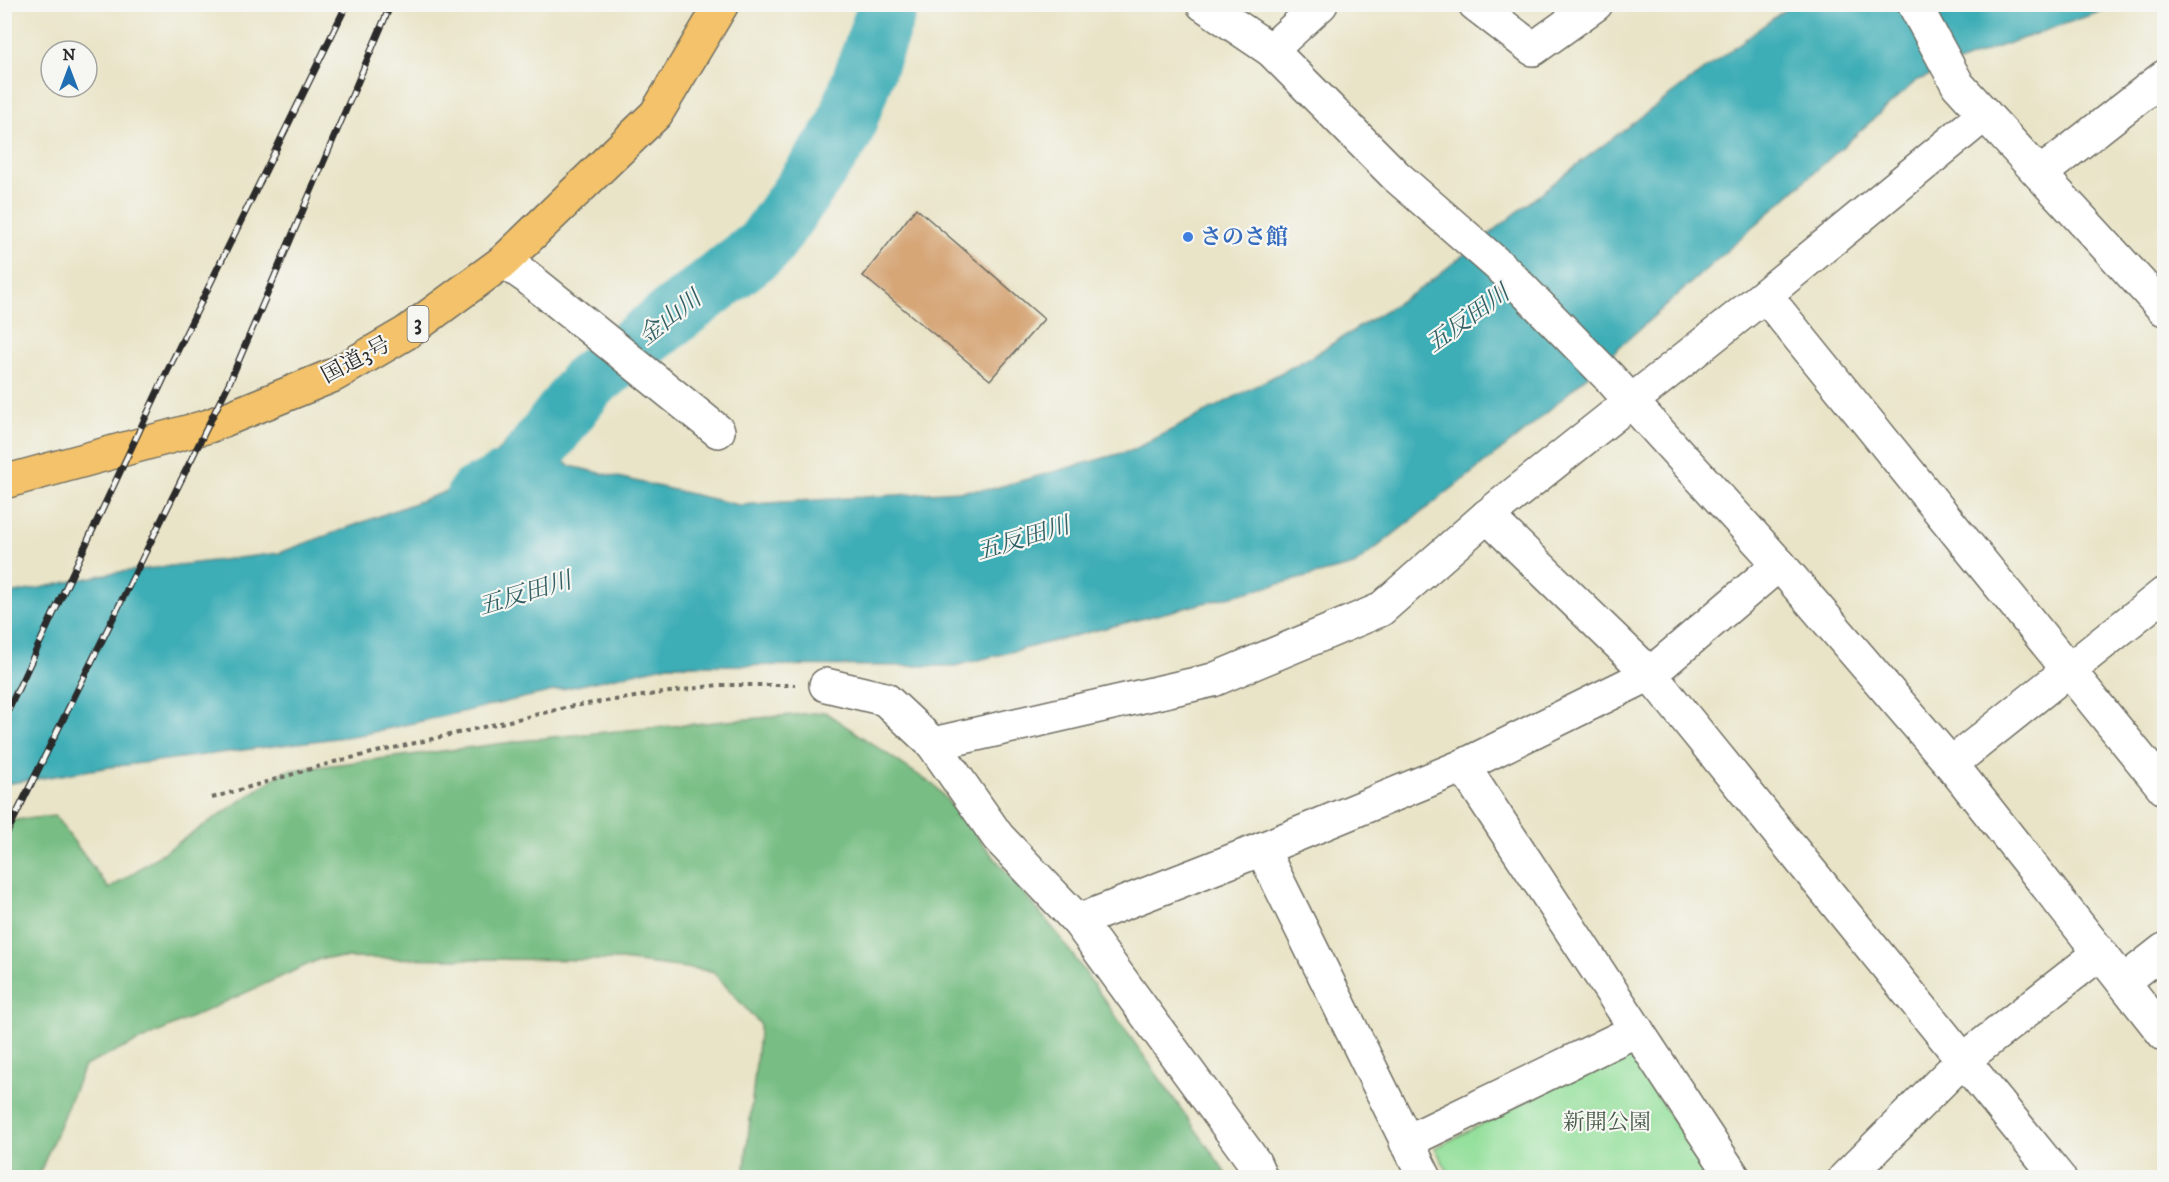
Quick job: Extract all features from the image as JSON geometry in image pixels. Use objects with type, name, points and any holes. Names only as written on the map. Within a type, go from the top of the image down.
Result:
[{"type":"highway","name":"国道3号","points":[[4,482],[208,426],[334,375],[516,269],[656,114],[722,4]]},
{"type":"street","points":[[1203,4],[1271,50],[1396,176],[1505,271],[1609,377],[1779,564],[1952,764],[2164,1034]]},
{"type":"street","points":[[1271,50],[1321,4]]},
{"type":"street","points":[[1474,4],[1533,49],[1596,4]]},
{"type":"street","points":[[1914,4],[1958,85],[2164,309]]},
{"type":"street","points":[[2040,174],[2164,77]]},
{"type":"street","points":[[933,744],[1213,680],[1380,610],[1486,516],[1765,295],[1985,114]]},
{"type":"street","points":[[516,269],[718,430]]},
{"type":"street","points":[[1765,295],[2164,789]]},
{"type":"street","points":[[1486,516],[1650,674],[2058,1178]]},
{"type":"street","points":[[1078,921],[1262,849],[1463,766],[1650,674],[1779,564]]},
{"type":"street","points":[[1952,764],[2164,594]]},
{"type":"street","points":[[826,685],[885,699],[933,744],[998,837],[1078,921],[1254,1162],[1261,1178]]},
{"type":"street","points":[[1463,766],[1734,1178]]},
{"type":"street","points":[[1262,849],[1425,1178]]},
{"type":"street","points":[[2123,982],[2164,950]]},
{"type":"street","points":[[1845,1178],[1962,1061],[2100,953]]},
{"type":"street","points":[[1406,1142],[1637,1030]]},
{"type":"path","points":[[212,798],[334,762],[573,706],[718,685],[826,685]]},
{"type":"green space","points":[[825,712],[936,787],[1060,937],[1229,1177],[744,1177],[760,1024],[712,971],[621,960],[322,958],[84,1066],[38,1177],[5,1178],[5,821],[55,816],[109,889],[285,771],[553,737]]},
{"type":"green space","name":"新開公園","points":[[1626,1050],[1712,1177],[1451,1177],[1435,1148]]},
{"type":"water","name":"五反田川","points":[[1791,5],[2120,5],[1989,50],[1916,81],[1528,429],[1354,565],[955,666],[669,665],[360,735],[110,767],[5,784],[5,595],[112,573],[279,553],[469,483],[514,433],[570,466],[739,505],[991,489],[1133,450],[1311,357],[1423,287],[1574,167]]},
{"type":"building","points":[[916,208],[1044,319],[990,380],[863,276]]},
{"type":"waterway","name":"金山川","points":[[476,496],[518,475],[589,381],[764,246],[843,133],[889,4]]},
{"type":"railway","points":[[4,719],[165,376],[347,4]]},
{"type":"railway","points":[[4,839],[230,381],[391,4]]},
{"type":"place","name":"さのさ館","points":[[1188,237]]}]
